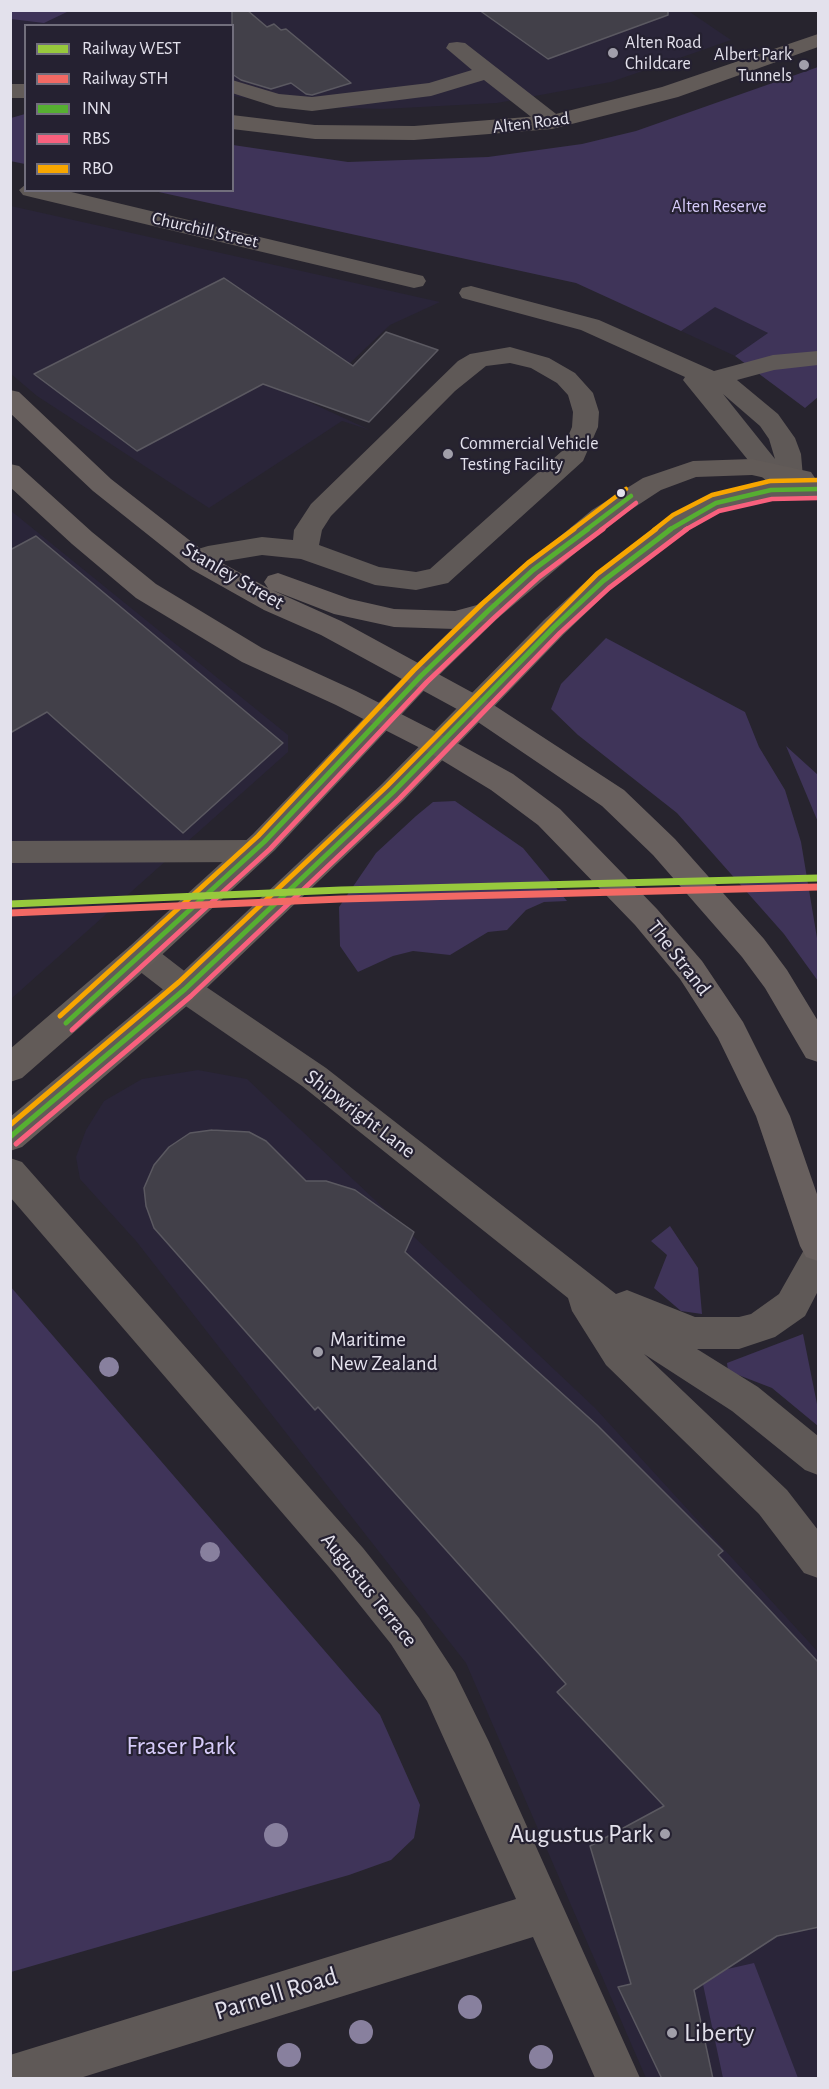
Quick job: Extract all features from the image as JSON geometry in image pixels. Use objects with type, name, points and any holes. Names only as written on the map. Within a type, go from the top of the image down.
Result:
[{"type":"highway","name":"Stanley Street","points":[[10,398],[102,485],[201,563],[421,676],[476,707]]},
{"type":"highway","points":[[10,472],[82,538],[146,591],[252,655],[384,716]]},
{"type":"highway","points":[[139,515],[208,555],[344,607],[394,618],[455,620],[488,611]]},
{"type":"highway","points":[[476,707],[613,798],[664,847],[753,948],[776,979],[819,1049]]},
{"type":"highway","name":"The Strand","points":[[384,716],[502,782],[549,817],[646,917],[691,970],[731,1030],[773,1116],[819,1246]]},
{"type":"main road","name":"Alten Road","points":[[234,123],[315,132],[414,134],[552,122],[603,111],[670,92],[819,40]]},
{"type":"main road","points":[[10,1069],[141,955],[254,851],[421,676],[488,611],[602,516],[652,484],[693,469],[734,467],[793,481],[819,482]]},
{"type":"main road","points":[[10,1137],[185,989],[441,746],[554,627],[603,581],[671,528],[716,503],[793,481]]},
{"type":"street","points":[[458,48],[552,122]]},
{"type":"street","points":[[234,87],[276,100],[312,104],[431,89],[488,72]]},
{"type":"street","name":"Churchill Street","points":[[39,192],[414,281]]},
{"type":"street","points":[[471,292],[529,333],[628,340],[684,368],[727,385],[769,420],[785,445],[793,481]]},
{"type":"street","points":[[208,555],[262,546],[305,550],[375,576],[416,581],[438,577],[566,463],[573,455],[585,427],[586,412],[580,393],[566,378],[540,363],[529,333]]},
{"type":"street","points":[[305,550],[308,530],[321,510],[446,386],[467,366],[529,333]]},
{"type":"street","points":[[712,379],[773,363],[819,358]]},
{"type":"street","points":[[684,368],[734,423],[793,481]]},
{"type":"street","points":[[10,852],[254,851]]},
{"type":"street","name":"Shipwright Lane","points":[[141,955],[185,989],[314,1077],[630,1326],[745,1399],[819,1458]]},
{"type":"street","name":"Augustus Terrace","points":[[10,1172],[341,1552],[405,1631],[446,1697],[618,2079]]},
{"type":"street","name":"Shipwright Lane","points":[[574,1280],[673,1326],[693,1333],[719,1335],[740,1333],[762,1326],[792,1305],[819,1259]]},
{"type":"street","points":[[574,1280],[594,1317],[619,1354],[773,1502],[819,1560]]},
{"type":"street","name":"Parnell Road","points":[[10,2078],[543,1912]]},
{"type":"shaded area","points":[[687,10],[731,40],[611,82],[497,103],[383,109],[305,107],[234,96],[234,24],[24,24],[24,70],[11,70],[10,11]]},
{"type":"shaded area","points":[[11,206],[440,302],[390,325],[309,402],[370,430],[342,421],[209,508],[37,396],[11,374]]},
{"type":"shaded area","points":[[715,306],[768,333],[735,356],[681,331]]},
{"type":"shaded area","points":[[10,510],[288,735],[288,752],[11,999]]},
{"type":"shaded area","points":[[198,1070],[247,1079],[595,1408],[818,1652],[818,2078],[646,2078],[466,1663],[136,1241],[80,1179],[76,1157],[86,1130],[104,1101],[142,1079]]},
{"type":"green space","points":[[11,10],[69,11],[44,23],[11,19]]},
{"type":"green space","name":"Alten Reserve","points":[[818,67],[818,397],[805,408],[735,356],[768,333],[715,307],[681,331],[576,283],[159,192],[234,192],[234,145],[348,162],[488,157],[582,144],[636,131]]},
{"type":"green space","points":[[24,115],[24,164],[10,161],[11,118]]},
{"type":"green space","points":[[606,638],[745,712],[759,747],[785,790],[801,842],[818,944],[818,981],[784,934],[677,813],[578,735],[551,709],[561,684]]},
{"type":"green space","points":[[786,746],[818,775],[818,822],[805,791]]},
{"type":"green space","points":[[455,801],[523,848],[567,901],[544,902],[526,910],[507,930],[488,932],[450,955],[413,951],[393,956],[358,972],[340,946],[339,907],[376,853],[416,816],[433,802]]},
{"type":"green space","points":[[670,1226],[698,1268],[702,1314],[681,1311],[654,1288],[667,1255],[651,1241]]},
{"type":"green space","name":"Fraser Park","points":[[10,1286],[380,1715],[420,1805],[414,1838],[391,1860],[349,1875],[11,1972]]},
{"type":"green space","points":[[803,1334],[818,1409],[818,1426],[772,1388],[728,1371],[727,1363]]},
{"type":"green space","points":[[754,1963],[798,2078],[723,2078],[701,1975]]},
{"type":"building","points":[[232,10],[247,10],[267,27],[274,24],[281,30],[286,29],[351,83],[312,95],[306,94],[291,83],[271,89],[241,80],[234,75],[234,24],[232,24]]},
{"type":"building","points":[[479,10],[668,10],[668,15],[548,59]]},
{"type":"building","points":[[224,278],[353,366],[386,332],[438,350],[369,422],[263,384],[137,451],[34,374]]},
{"type":"building","points":[[36,536],[283,743],[183,833],[47,712],[10,733],[10,550]]},
{"type":"building","points":[[212,1130],[249,1132],[266,1141],[306,1181],[326,1181],[355,1190],[414,1232],[405,1252],[597,1425],[723,1551],[718,1555],[819,1663],[819,1927],[777,1936],[694,1990],[713,2079],[662,2079],[618,1987],[631,1984],[590,1846],[664,1806],[557,1692],[566,1684],[318,1407],[315,1410],[154,1228],[146,1206],[144,1188],[154,1165],[169,1147],[190,1133]]},
{"type":"rail line","name":"WEST","points":[[10,904],[341,890],[818,878]]},
{"type":"rail line","name":"STH","points":[[10,913],[341,899],[818,887]]},
{"type":"transit line","name":"RBO","points":[[10,1125],[179,982],[387,786],[597,574],[673,515],[712,495],[770,481],[818,480]]},
{"type":"transit line","name":"RBO","points":[[60,1016],[258,836],[414,670],[482,604],[528,563],[626,489]]},
{"type":"transit line","name":"INN","points":[[10,1137],[185,989],[393,792],[554,627],[603,581],[678,523],[716,503],[771,490],[818,489]]},
{"type":"transit line","name":"INN","points":[[66,1023],[264,842],[421,676],[488,611],[533,570],[631,496]]},
{"type":"transit line","name":"RBS","points":[[16,1144],[191,996],[399,799],[560,633],[609,588],[683,531],[719,511],[772,499],[818,498]]},
{"type":"transit line","name":"RBS","points":[[72,1030],[270,849],[427,682],[494,618],[539,577],[636,503]]},
{"type":"place","name":"Alten Road Childcare","points":[[613,53]]},
{"type":"place","name":"Albert Park Tunnels","points":[[804,65]]},
{"type":"place","name":"Commercial Vehicle Testing Facility","points":[[448,454]]},
{"type":"place","name":"Maritime New Zealand","points":[[318,1352]]},
{"type":"place","name":"Augustus Park","points":[[665,1834]]},
{"type":"place","name":"Liberty","points":[[672,2033]]}]
